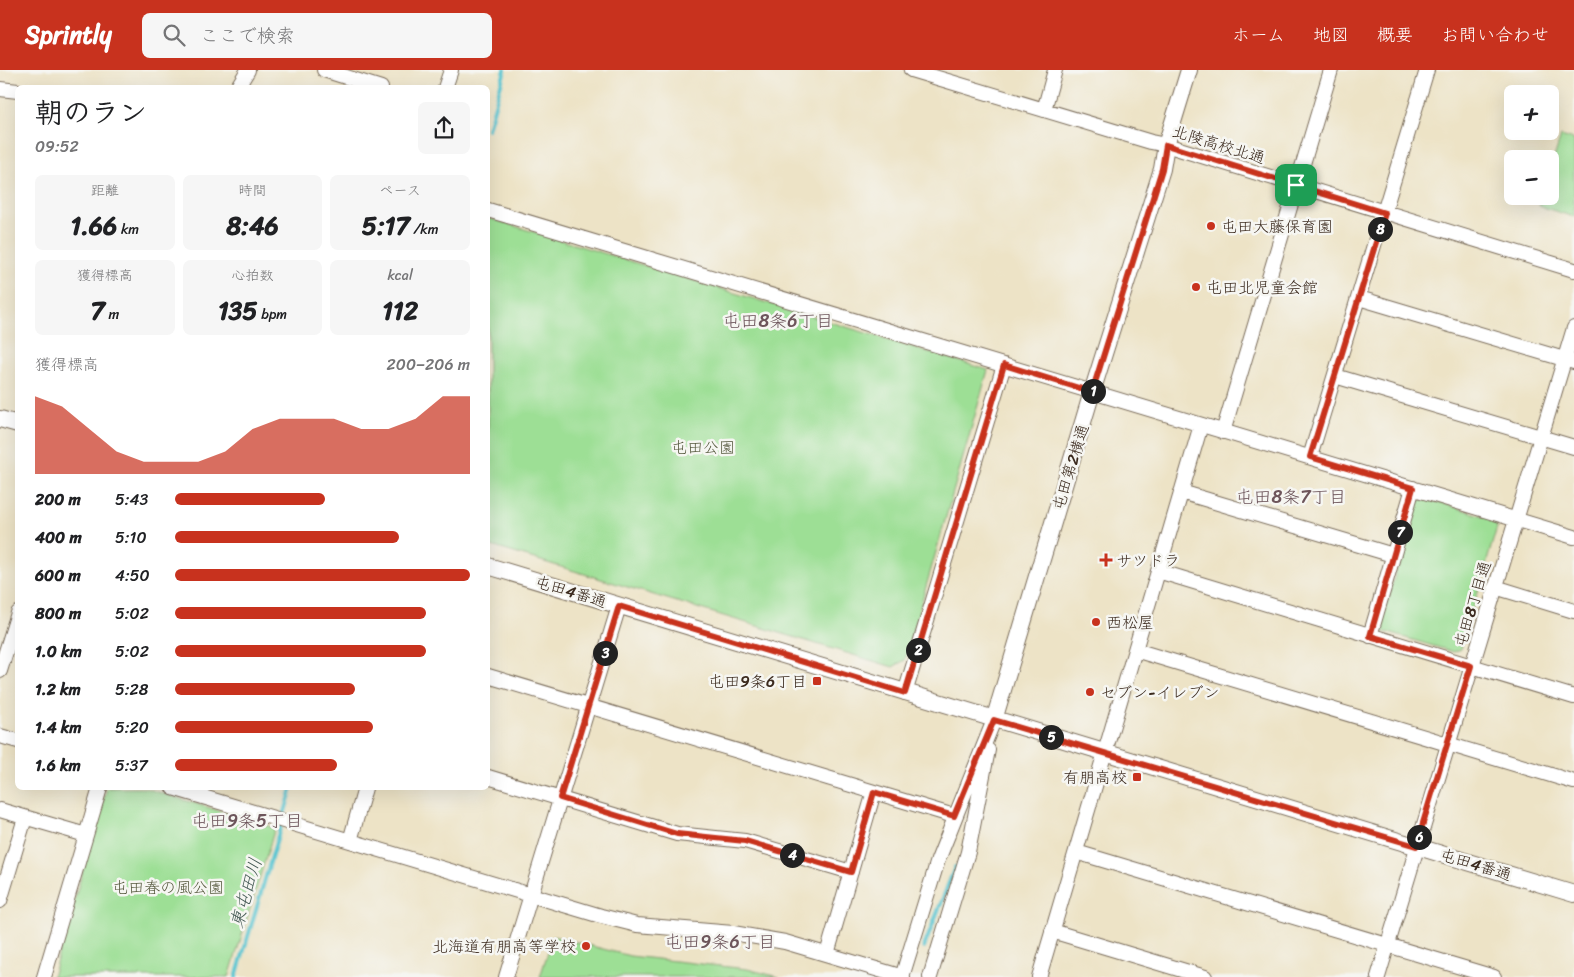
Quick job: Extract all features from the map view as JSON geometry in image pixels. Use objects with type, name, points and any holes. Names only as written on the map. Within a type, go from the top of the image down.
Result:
[{"type":"street","points":[[239,85],[248,70]]},
{"type":"street","points":[[324,70],[372,85]]},
{"type":"street","points":[[446,85],[451,70]]},
{"type":"street","name":"北陵高校北通","points":[[911,70],[1166,145],[1574,270]]},
{"type":"street","points":[[1044,110],[1055,70]]},
{"type":"street","name":"屯田第2横通","points":[[994,720],[1092,392],[1162,169],[1166,145],[1189,70]]},
{"type":"street","points":[[1223,432],[1331,70]]},
{"type":"street","points":[[1310,457],[1428,70]]},
{"type":"street","points":[[0,89],[15,90]]},
{"type":"street","points":[[490,211],[1574,537]]},
{"type":"street","points":[[1359,298],[1569,361]]},
{"type":"street","name":"屯田8丁目通","points":[[1378,977],[1541,437],[1569,361],[1574,328]]},
{"type":"street","points":[[905,693],[1004,365]]},
{"type":"street","points":[[1335,376],[1574,447]]},
{"type":"street","points":[[0,419],[15,423]]},
{"type":"street","points":[[1039,977],[1201,425]]},
{"type":"street","points":[[1370,636],[1413,488]]},
{"type":"street","points":[[1181,492],[1393,555]]},
{"type":"street","name":"屯田4番通","points":[[490,567],[1574,894]]},
{"type":"street","points":[[1158,571],[1574,697]]},
{"type":"street","points":[[1495,587],[1574,611]]},
{"type":"street","points":[[506,977],[619,606]]},
{"type":"street","points":[[0,671],[15,623]]},
{"type":"street","points":[[1135,650],[1574,782]]},
{"type":"street","points":[[490,677],[954,816]]},
{"type":"street","points":[[180,790],[601,916],[637,924],[733,933],[785,942],[902,977],[938,860],[994,720]]},
{"type":"street","points":[[930,977],[968,852],[994,720]]},
{"type":"street","points":[[0,736],[15,740]]},
{"type":"street","points":[[490,778],[677,834],[745,841],[851,872]]},
{"type":"street","points":[[44,977],[99,790]]},
{"type":"street","points":[[350,840],[364,790]]},
{"type":"street","points":[[826,954],[874,792]]},
{"type":"street","points":[[0,810],[86,835]]},
{"type":"street","points":[[0,901],[25,818]]},
{"type":"street","points":[[1076,852],[1494,977]]},
{"type":"street","points":[[1052,931],[1204,977]]},
{"type":"green space","points":[[1561,136],[1574,140],[1574,217],[1539,206],[1559,205],[1559,150],[1556,150]]},
{"type":"green space","name":"屯田公園","points":[[490,219],[988,370],[905,660],[893,667],[490,546]]},
{"type":"green space","points":[[1425,498],[1493,519],[1497,527],[1461,649],[1454,652],[1382,631],[1380,625],[1417,502]]},
{"type":"green space","name":"屯田春の風公園","points":[[106,790],[152,790],[275,828],[229,977],[52,977]]},
{"type":"green space","name":"北海道有朋高等学校","points":[[553,936],[630,956],[747,969],[779,977],[540,977]]},
{"type":"waterway","name":"東屯田川","points":[[490,122],[505,70]]},
{"type":"waterway","name":"東屯田川","points":[[236,977],[291,790]]},
{"type":"waterway","points":[[924,947],[955,867]]},
{"type":"place","name":"屯田大藤保育園","points":[[1211,226]]},
{"type":"place","name":"屯田北児童会館","points":[[1196,287]]},
{"type":"place","name":"サツドラ","points":[[1106,560]]},
{"type":"place","name":"西松屋","points":[[1096,622]]},
{"type":"place","name":"屯田9条6丁目","points":[[817,681]]},
{"type":"place","name":"セブン-イレブン","points":[[1090,692]]},
{"type":"place","name":"有朋高校","points":[[1137,777]]},
{"type":"place","name":"北海道有朋高等学校","points":[[586,946]]},
{"type":"district","name":"屯田8条6丁目","points":[[778,321]]},
{"type":"district","name":"屯田8条7丁目","points":[[1291,497]]},
{"type":"district","name":"屯田9条5丁目","points":[[247,821]]},
{"type":"district","name":"屯田9条6丁目","points":[[720,942]]},
{"type":"route","points":[[1166,145],[1296,185],[1385,213],[1310,457],[1413,488],[1370,636],[1471,666],[1416,846],[994,720],[954,816],[874,792],[851,872],[745,841],[677,834],[560,798],[619,606],[905,693],[1004,365],[1092,392],[1100,373],[1162,169],[1166,145]]}]
